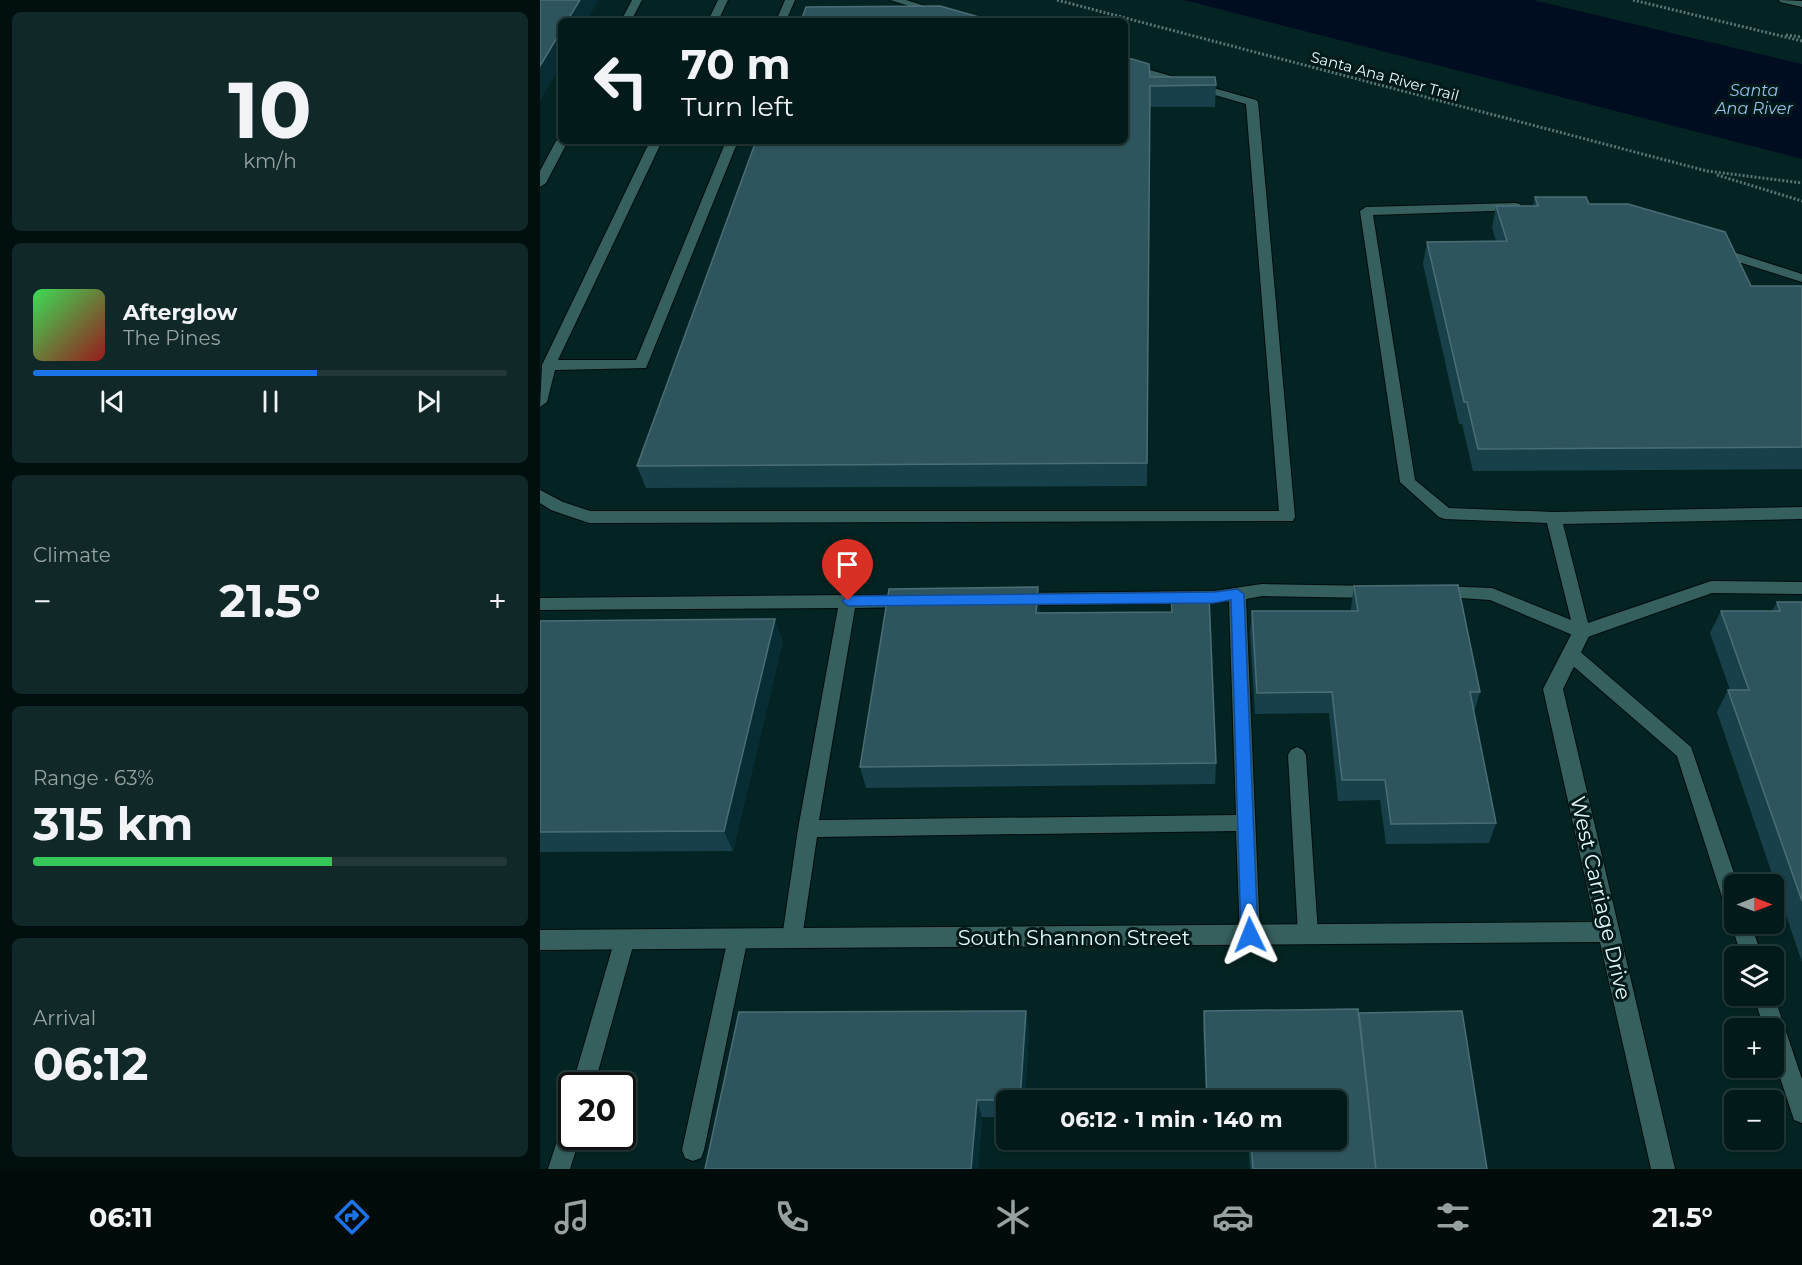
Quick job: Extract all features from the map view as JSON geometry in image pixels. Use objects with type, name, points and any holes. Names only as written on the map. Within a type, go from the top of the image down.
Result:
[{"type":"street","name":"West Carriage Drive","points":[[1582,632],[1553,689],[1663,1169]]},
{"type":"street","name":"South Shannon Street","points":[[540,940],[1609,932]]},
{"type":"lane","points":[[628,18],[637,0]]},
{"type":"lane","points":[[714,18],[723,0]]},
{"type":"lane","points":[[782,18],[790,0]]},
{"type":"lane","points":[[895,0],[958,18]]},
{"type":"lane","points":[[1784,0],[1802,4]]},
{"type":"lane","points":[[540,496],[557,506],[589,517],[1287,517],[1252,102],[1128,67]]},
{"type":"lane","points":[[540,183],[560,144]]},
{"type":"lane","points":[[540,402],[549,365],[655,144]]},
{"type":"lane","points":[[549,365],[641,365],[731,144]]},
{"type":"lane","points":[[1532,207],[1366,211],[1408,482],[1445,513],[1554,518],[1802,513]]},
{"type":"lane","points":[[1702,246],[1802,278]]},
{"type":"lane","points":[[1554,518],[1582,632]]},
{"type":"lane","points":[[1417,592],[1492,594],[1582,632],[1712,587],[1802,588]]},
{"type":"lane","points":[[1002,600],[1214,597],[1262,590],[1394,592]]},
{"type":"lane","points":[[1237,594],[1250,935]]},
{"type":"lane","points":[[540,604],[919,600]]},
{"type":"lane","points":[[792,938],[808,829],[848,601]]},
{"type":"lane","points":[[1571,654],[1685,752],[1725,874]]},
{"type":"lane","points":[[1297,754],[1308,934]]},
{"type":"lane","points":[[808,829],[1246,823]]},
{"type":"lane","points":[[693,1150],[738,938]]},
{"type":"lane","points":[[587,1072],[624,939]]},
{"type":"lane","points":[[1767,1006],[1802,1112]]},
{"type":"lane","points":[[560,1169],[565,1150]]},
{"type":"path","name":"Santa Ana River Trail","points":[[1057,0],[1125,18]]},
{"type":"path","points":[[1633,0],[1802,41]]},
{"type":"path","name":"Santa Ana River Trail","points":[[1128,19],[1707,171],[1802,201]]},
{"type":"path","points":[[1770,33],[1802,37]]},
{"type":"path","name":"Santa Ana River Trail","points":[[1707,171],[1802,183]]},
{"type":"water","name":"Santa Ana River","points":[[1184,0],[1533,0],[1802,64],[1802,159]]},
{"type":"building","points":[[540,0],[580,0],[569,18],[558,18],[558,36],[540,66]]},
{"type":"building","points":[[940,6],[982,18],[802,18],[806,7]]},
{"type":"building","points":[[1128,58],[1149,64],[1150,77],[1215,77],[1216,85],[1150,86],[1147,463],[637,466],[755,144],[1128,144]]},
{"type":"building","points":[[1535,197],[1586,197],[1589,204],[1628,204],[1725,232],[1751,286],[1802,286],[1802,447],[1478,449],[1467,402],[1464,402],[1427,242],[1507,241],[1496,206],[1538,206]]},
{"type":"building","points":[[1458,585],[1480,692],[1470,692],[1496,823],[1391,824],[1385,780],[1342,780],[1332,692],[1257,693],[1252,611],[1358,611],[1354,586]]},
{"type":"building","points":[[1038,587],[1036,613],[1172,612],[1171,597],[1209,596],[1216,763],[860,767],[889,589]]},
{"type":"building","points":[[1777,602],[1802,602],[1802,901],[1728,690],[1749,690],[1721,611],[1780,611]]},
{"type":"building","points":[[775,619],[724,831],[540,832],[540,621]]},
{"type":"building","points":[[1358,1009],[1376,1169],[1253,1169],[1252,1150],[1347,1150],[1347,1090],[1207,1090],[1204,1011]]},
{"type":"building","points":[[1026,1011],[1021,1090],[996,1090],[996,1100],[977,1100],[971,1169],[705,1169],[739,1012]]},
{"type":"building","points":[[1462,1011],[1487,1169],[1376,1169],[1359,1013]]},
{"type":"route","points":[[848,601],[1214,597],[1237,594],[1250,935]]}]
